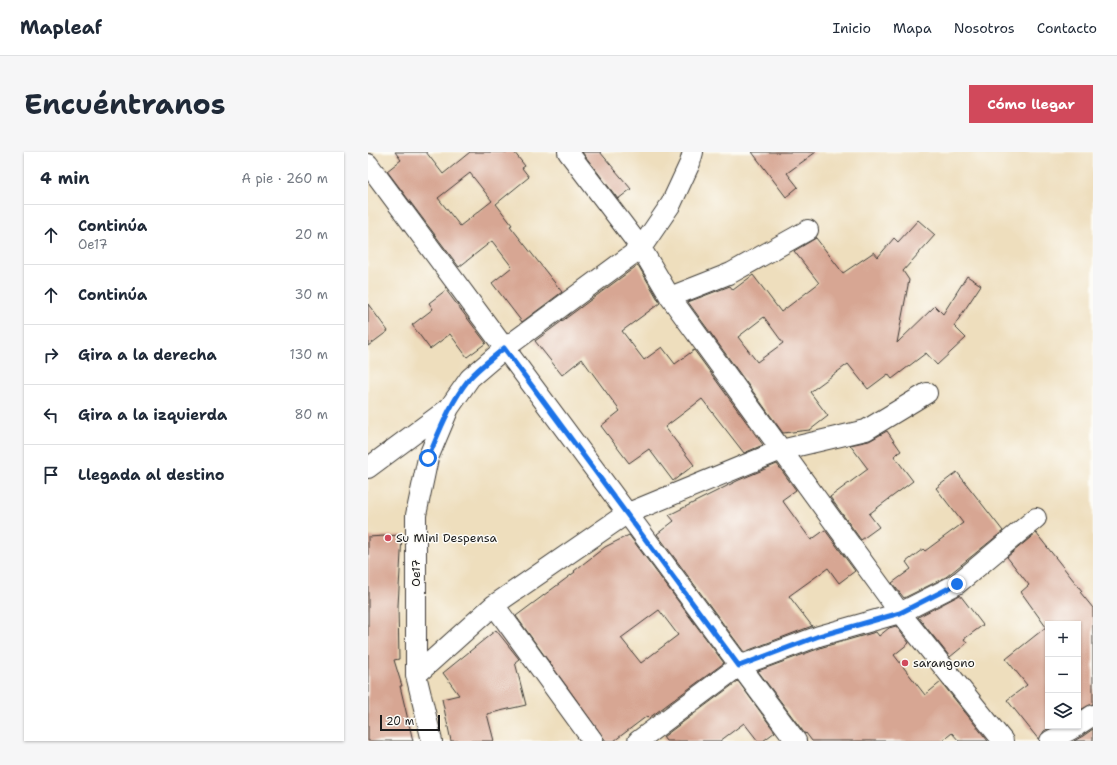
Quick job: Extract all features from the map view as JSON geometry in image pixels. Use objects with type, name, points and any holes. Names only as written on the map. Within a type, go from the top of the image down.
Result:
[{"type":"street","points":[[568,152],[641,248],[670,298],[900,613],[1003,741]]},
{"type":"street","points":[[368,468],[449,408],[470,378],[504,348],[641,248],[671,204],[690,163],[693,152]]},
{"type":"street","points":[[368,164],[626,514],[796,741]]},
{"type":"street","points":[[670,298],[731,274],[808,230]]},
{"type":"street","points":[[416,676],[494,605],[626,514],[781,450],[866,430],[927,393]]},
{"type":"street","name":"Oe17","points":[[432,741],[416,676],[416,514],[428,458],[449,408]]},
{"type":"street","points":[[638,741],[739,666],[819,636],[900,613],[957,584],[1036,518]]},
{"type":"street","points":[[494,605],[593,741]]},
{"type":"street","points":[[1081,724],[1093,714]]},
{"type":"street","points":[[1050,741],[1072,729]]},
{"type":"building","points":[[395,152],[426,152],[443,174],[470,152],[514,152],[525,166],[522,168],[529,177],[496,204],[512,225],[510,226],[562,292],[522,322],[492,283],[512,267],[492,241],[459,267],[387,171],[401,160]],"holes":[[[470,173],[492,201],[460,226],[438,198]]]},
{"type":"building","points":[[582,152],[600,152],[631,189],[618,199]]},
{"type":"building","points":[[752,152],[816,152],[787,173],[798,187],[786,197]]},
{"type":"building","points":[[918,220],[935,235],[903,271],[909,280],[897,343],[935,306],[943,314],[967,276],[981,285],[954,326],[966,338],[937,365],[926,353],[892,379],[888,374],[868,389],[848,364],[810,392],[828,416],[810,430],[783,433],[688,302],[730,286],[733,290],[753,275],[781,312],[819,283],[794,251],[816,238],[843,273],[874,252],[878,257],[894,238],[898,242]],"holes":[[[764,317],[783,343],[757,362],[738,337]]]},
{"type":"building","points":[[638,265],[660,303],[622,331],[644,360],[662,347],[675,364],[694,350],[763,445],[744,453],[702,399],[665,427],[694,465],[673,481],[649,449],[629,463],[601,426],[620,411],[582,359],[562,375],[535,341]]},
{"type":"building","points":[[446,290],[486,343],[467,357],[450,334],[430,349],[412,325],[433,309],[429,303]]},
{"type":"building","points":[[368,304],[388,331],[368,346]]},
{"type":"building","points":[[887,431],[901,451],[894,456],[913,481],[869,514],[879,527],[861,540],[830,497],[868,469],[850,445],[869,441]]},
{"type":"building","points":[[777,464],[796,490],[782,500],[811,540],[825,530],[855,571],[839,583],[828,568],[789,596],[812,626],[744,652],[657,534],[674,521],[669,515],[739,480]]},
{"type":"building","points":[[957,472],[1003,531],[946,577],[904,598],[892,583],[911,569],[906,562],[923,549],[925,551],[963,523],[936,488]]},
{"type":"building","points":[[1036,533],[1082,591],[1080,592],[1093,608],[1093,704],[1081,710],[1081,621],[1045,621],[1045,626],[1021,592],[1029,585],[1007,557]]},
{"type":"building","points":[[402,535],[398,606],[399,659],[394,660],[402,686],[400,686],[413,741],[368,741],[368,537]]},
{"type":"building","points":[[629,535],[724,663],[649,718],[647,716],[614,741],[606,741],[516,616],[575,572],[574,571],[605,547]],"holes":[[[659,610],[678,635],[641,663],[621,638]]]},
{"type":"building","points":[[960,595],[983,625],[964,639],[967,643],[950,657],[918,617]]},
{"type":"building","points":[[896,626],[909,643],[894,655],[925,695],[941,682],[988,741],[959,741],[952,733],[942,741],[812,741],[806,733],[805,734],[758,671],[823,647],[876,632],[879,636],[889,628]]},
{"type":"building","points":[[1045,628],[1045,729],[1048,729],[1044,731],[1039,740],[1007,700],[1027,685],[1006,659]]},
{"type":"building","points":[[496,630],[519,659],[515,662],[526,705],[487,714],[494,741],[451,741],[442,699],[459,695],[443,673]]},
{"type":"building","points":[[738,681],[775,732],[763,741],[758,741],[744,723],[720,741],[666,741],[663,737]]},
{"type":"building","points":[[1093,729],[1093,741],[1074,741],[1083,736]]},
{"type":"place","name":"Su Mini Despensa","points":[[388,538]]},
{"type":"place","name":"sarangono","points":[[905,663]]},
{"type":"route","points":[[428,458],[449,408],[460,391],[470,378],[504,348],[739,666],[819,636],[900,613],[957,584]]}]
